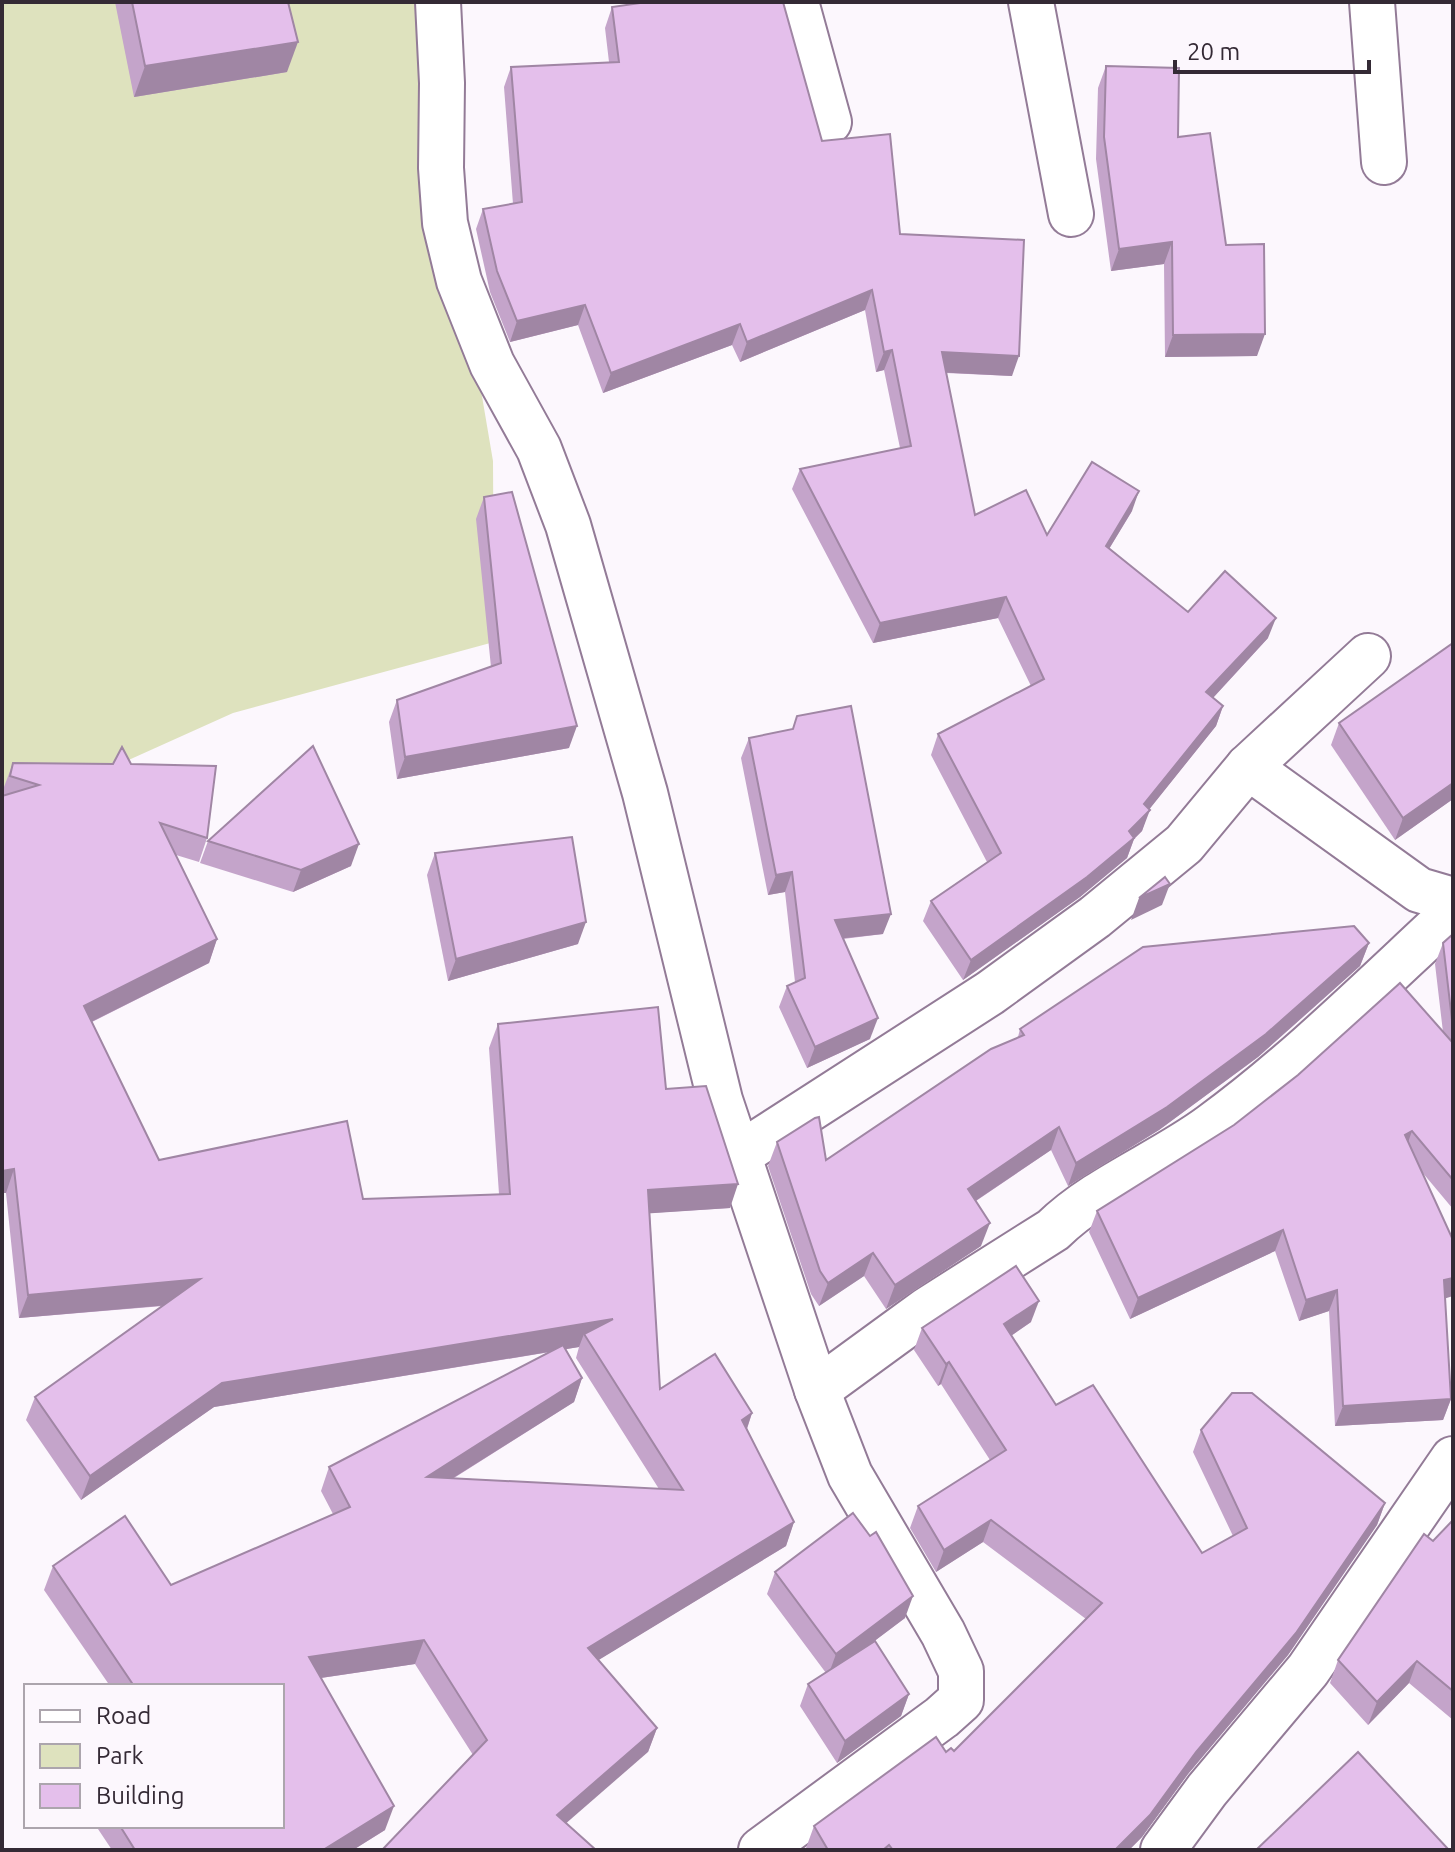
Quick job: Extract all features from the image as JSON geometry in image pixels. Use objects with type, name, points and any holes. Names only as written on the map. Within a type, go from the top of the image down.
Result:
[{"type":"street","points":[[438,2],[445,223],[459,281],[492,364],[539,449],[568,525],[645,793],[720,1100],[817,1390],[850,1475],[943,1633],[961,1671],[961,1700],[761,1850]]},
{"type":"street","points":[[796,2],[829,122]]},
{"type":"street","points":[[1031,2],[1071,214]]},
{"type":"street","points":[[1372,2],[1384,162]]},
{"type":"street","points":[[740,1154],[990,993],[1095,917],[1184,844],[1248,767],[1368,656]]},
{"type":"street","points":[[1248,767],[1419,890],[1453,900]]},
{"type":"street","points":[[817,1390],[928,1309],[1053,1230],[1068,1215],[1166,1158],[1260,1090],[1453,913]]},
{"type":"street","points":[[1163,1850],[1207,1790],[1308,1670],[1453,1459]]},
{"type":"green space","points":[[2,2],[415,2],[493,461],[494,642],[233,713],[2,817]]},
{"type":"building","points":[[132,2],[288,2],[298,42],[145,66]]},
{"type":"building","points":[[647,2],[783,2],[822,141],[890,134],[900,234],[1024,240],[1019,356],[942,352],[975,515],[1026,490],[1047,535],[1092,462],[1139,491],[1106,546],[1188,612],[1225,571],[1276,618],[1206,692],[1223,706],[1144,804],[1150,810],[1129,831],[1134,838],[1087,877],[971,960],[931,901],[1001,853],[938,734],[1044,679],[1006,597],[880,623],[800,469],[911,446],[892,350],[884,352],[872,290],[747,342],[740,324],[611,373],[585,305],[517,321],[497,271],[483,209],[522,202],[511,67],[619,62],[612,7]]},
{"type":"building","points":[[1106,66],[1179,68],[1178,137],[1210,133],[1226,245],[1264,244],[1265,334],[1173,335],[1172,242],[1119,249],[1104,137]]},
{"type":"building","points":[[512,492],[577,726],[405,757],[397,700],[501,663],[484,497]]},
{"type":"building","points":[[1453,643],[1453,783],[1403,818],[1339,723]]},
{"type":"building","points":[[851,706],[891,914],[835,920],[878,1018],[815,1047],[787,986],[805,978],[792,872],[776,875],[749,738],[793,729],[797,716]]},
{"type":"building","points":[[313,746],[359,844],[301,870],[208,841]]},
{"type":"building","points":[[122,747],[131,764],[216,766],[207,838],[160,823],[217,939],[84,1006],[159,1160],[347,1121],[363,1199],[510,1194],[498,1024],[658,1007],[666,1089],[706,1086],[738,1184],[648,1190],[660,1389],[715,1354],[752,1413],[742,1420],[794,1522],[588,1648],[657,1728],[557,1815],[596,1850],[382,1850],[487,1740],[424,1640],[309,1657],[394,1806],[323,1850],[135,1850],[121,1828],[284,1828],[284,1684],[133,1684],[53,1566],[125,1516],[171,1585],[350,1507],[329,1467],[563,1345],[582,1378],[427,1477],[683,1490],[584,1334],[613,1319],[222,1383],[90,1476],[35,1397],[200,1279],[28,1295],[14,1169],[2,1171],[2,796],[39,785],[10,776],[13,763],[113,764]]},
{"type":"building","points":[[572,837],[586,922],[456,959],[435,853]]},
{"type":"building","points":[[1165,877],[1170,884],[1139,898]]},
{"type":"building","points":[[1354,926],[1369,943],[1266,1034],[1167,1107],[1076,1163],[1059,1127],[968,1189],[990,1223],[895,1285],[873,1253],[828,1283],[820,1271],[777,1142],[819,1117],[826,1160],[991,1049],[1024,1035],[1020,1029],[1143,947]]},
{"type":"building","points":[[1453,934],[1453,1029],[1443,943]]},
{"type":"building","points":[[1400,983],[1453,1043],[1453,1180],[1412,1131],[1405,1135],[1453,1240],[1453,1278],[1444,1280],[1451,1399],[1343,1406],[1337,1290],[1306,1300],[1283,1230],[1138,1298],[1097,1211],[1234,1125],[1298,1075]]},
{"type":"building","points":[[1016,1266],[1039,1301],[1004,1324],[1056,1405],[1093,1385],[1202,1553],[1247,1528],[1201,1430],[1232,1393],[1252,1393],[1385,1503],[1296,1633],[1196,1752],[1150,1815],[1115,1850],[893,1850],[889,1845],[883,1850],[828,1850],[814,1826],[936,1737],[946,1752],[951,1748],[954,1751],[1102,1603],[991,1520],[944,1550],[918,1506],[1006,1450],[949,1362],[946,1364],[922,1328]]},
{"type":"building","points":[[853,1513],[870,1536],[876,1532],[913,1596],[836,1654],[775,1572]]},
{"type":"building","points":[[1453,1520],[1453,1691],[1417,1661],[1377,1702],[1338,1660],[1424,1534],[1433,1541]]},
{"type":"building","points":[[875,1641],[909,1694],[845,1741],[808,1684]]},
{"type":"building","points":[[1358,1752],[1449,1850],[1256,1850]]}]
